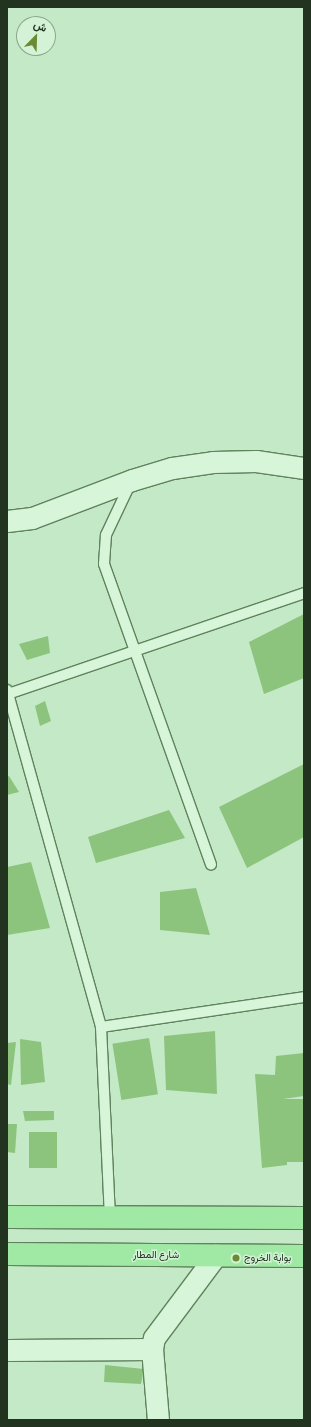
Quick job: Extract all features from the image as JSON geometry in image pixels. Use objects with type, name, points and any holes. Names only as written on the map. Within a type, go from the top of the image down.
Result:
[{"type":"main road","points":[[7,1217],[304,1218]]},
{"type":"main road","name":"شارع المطار","points":[[7,1254],[304,1256]]},
{"type":"street","points":[[7,521],[32,518],[132,480],[172,468],[214,462],[256,461],[304,468]]},
{"type":"street","points":[[158,1420],[152,1349],[159,1329],[216,1255]]},
{"type":"street","points":[[7,1350],[152,1349]]},
{"type":"lane","points":[[132,480],[106,535],[104,549],[108,578],[210,864]]},
{"type":"lane","points":[[110,1218],[101,1027],[8,692],[135,651],[304,593]]},
{"type":"lane","points":[[101,1027],[304,997]]},
{"type":"building","points":[[304,614],[304,678],[264,694],[249,642]]},
{"type":"building","points":[[48,636],[50,653],[27,660],[19,644]]},
{"type":"building","points":[[45,701],[51,721],[40,726],[35,706]]},
{"type":"building","points":[[304,764],[304,837],[247,868],[219,807]]},
{"type":"building","points":[[9,776],[19,792],[7,795],[7,777]]},
{"type":"building","points":[[169,810],[185,838],[96,863],[88,837]]},
{"type":"building","points":[[31,862],[50,928],[7,935],[7,867]]},
{"type":"building","points":[[196,888],[210,935],[160,930],[160,892]]},
{"type":"building","points":[[215,1031],[217,1094],[166,1090],[164,1036]]},
{"type":"building","points":[[149,1038],[158,1094],[121,1100],[112,1044]]},
{"type":"building","points":[[20,1039],[41,1042],[45,1082],[21,1085]]},
{"type":"building","points":[[16,1042],[11,1085],[7,1084],[7,1043]]},
{"type":"building","points":[[304,1053],[304,1096],[283,1099],[304,1099],[304,1162],[287,1162],[287,1165],[262,1168],[255,1074],[275,1075],[276,1056]]},
{"type":"building","points":[[23,1111],[54,1111],[54,1120],[25,1121]]},
{"type":"building","points":[[7,1124],[17,1124],[15,1153],[7,1152]]},
{"type":"building","points":[[29,1132],[57,1132],[57,1168],[29,1168]]},
{"type":"building","points":[[105,1365],[144,1369],[141,1384],[104,1382]]},
{"type":"place","name":"بوابة الخروج","points":[[236,1258]]}]
